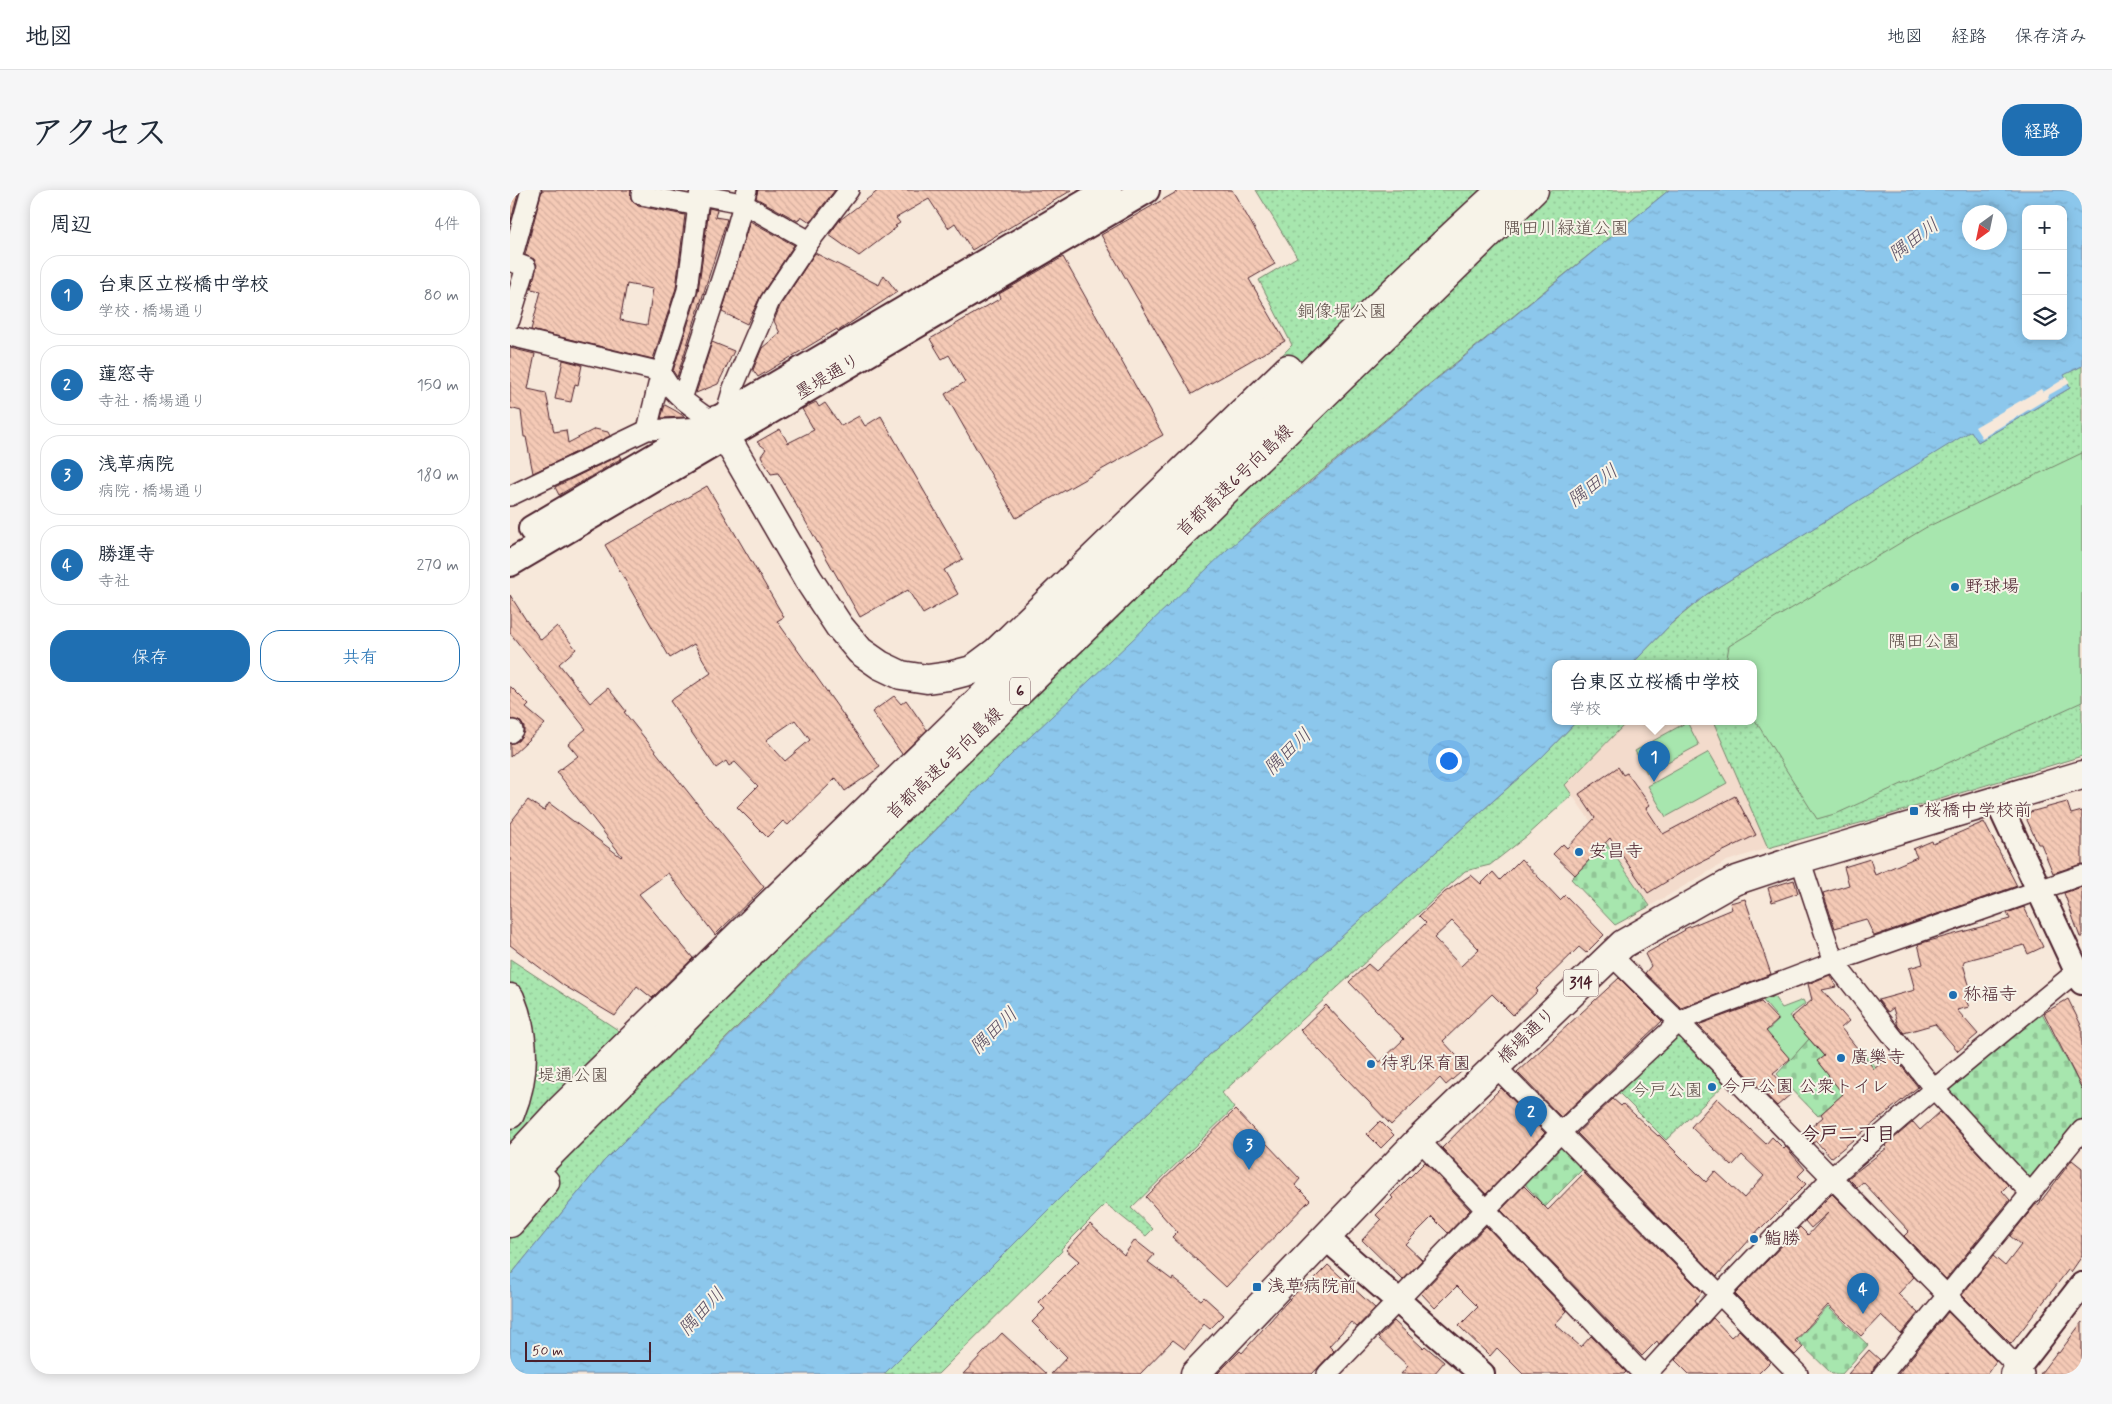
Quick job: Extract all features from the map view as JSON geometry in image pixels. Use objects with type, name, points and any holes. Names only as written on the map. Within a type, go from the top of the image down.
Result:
[{"type":"main road","name":"墨堤通り","points":[[510,563],[720,429],[1108,190]]},
{"type":"main road","name":"墨堤通り","points":[[510,542],[720,429],[1146,190]]},
{"type":"main road","points":[[720,429],[808,579],[839,626],[860,651],[880,665],[901,675],[927,679],[972,670],[996,652],[1282,375],[1425,244],[1494,190]]},
{"type":"main road","name":"首都高速6号向島線","points":[[510,1164],[561,1109],[1115,567],[1355,329],[1436,250],[1502,190]]},
{"type":"main road","name":"首都高速6号向島線","points":[[510,1194],[946,763],[1015,706],[1228,508],[1530,202],[1550,190]]},
{"type":"main road","name":"橋場通り","points":[[1200,1372],[1325,1237],[1419,1140],[1610,955],[1635,936],[1734,881],[1800,859],[2082,775]]},
{"type":"main road","points":[[510,1222],[557,1168],[717,1001],[740,966]]},
{"type":"main road","points":[[510,998],[518,1017],[523,1064],[519,1089],[510,1114]]},
{"type":"street","points":[[510,320],[526,267],[511,261],[531,190]]},
{"type":"street","points":[[642,190],[641,195],[744,196],[810,241]]},
{"type":"street","points":[[720,429],[733,388],[770,301],[810,241],[849,190]]},
{"type":"street","points":[[682,399],[728,258],[744,196]]},
{"type":"street","points":[[648,430],[661,372],[686,290],[699,197]]},
{"type":"street","points":[[510,336],[661,372],[670,389],[720,429]]},
{"type":"street","points":[[510,496],[648,430],[720,429]]},
{"type":"street","points":[[1648,1374],[1719,1295],[1831,1178],[1934,1089],[2079,977],[1997,800]]},
{"type":"street","points":[[1800,859],[1834,962],[1934,1089],[2031,1194]]},
{"type":"street","points":[[1332,1373],[1397,1300],[1486,1208],[1562,1132],[1679,1022],[1834,962],[2082,875]]},
{"type":"street","points":[[1610,955],[1679,1022],[1946,1295],[2018,1372],[2080,1292]]},
{"type":"street","points":[[1496,1066],[1798,1374]]},
{"type":"street","points":[[1883,1374],[2082,1130]]},
{"type":"street","points":[[1419,1140],[1643,1374]]},
{"type":"street","points":[[1325,1237],[1482,1374]]},
{"type":"shaded area","points":[[1624,725],[1715,725],[1768,848],[1727,861],[1650,906],[1565,785]]},
{"type":"green space","points":[[1256,190],[1669,190],[1258,523],[1012,754],[745,1019],[604,1161],[510,1276],[510,959],[618,1030],[641,1049],[1010,691],[981,663],[1292,345],[1259,280],[1297,257]]},
{"type":"green space","name":"野球場","points":[[2082,366],[2082,756],[1875,819],[1768,848],[1715,725],[1757,725],[1757,660],[1636,660],[1671,624],[1707,594],[1971,430],[1978,442],[2070,388],[2063,375]]},
{"type":"green space","name":"野球場","points":[[2082,453],[2082,702],[1838,813],[1817,819],[1757,723],[1757,660],[1727,660],[1729,646],[1925,528]]},
{"type":"green space","points":[[1573,725],[1624,725],[1565,785],[1572,795],[1527,836],[1490,865],[1465,871],[1222,1093],[1234,1108],[1131,1208],[1153,1229],[1146,1236],[1106,1204],[1061,1249],[1062,1251],[938,1374],[884,1374],[1097,1161],[1208,1056],[1541,758]]},
{"type":"green space","points":[[1682,725],[1689,725],[1699,745],[1647,773],[1635,751]]},
{"type":"green space","points":[[1709,752],[1727,783],[1666,817],[1648,786]]},
{"type":"green space","points":[[1606,843],[1650,906],[1615,925],[1571,879]]},
{"type":"green space","points":[[1772,994],[1782,1008],[1803,1000],[1805,1004],[1789,1016],[1809,1039],[1790,1060],[1764,1034],[1779,1020],[1761,998]]},
{"type":"green space","points":[[2041,1011],[2082,1089],[2082,1121],[2030,1182],[1945,1090]]},
{"type":"green space","name":"今戸公園","points":[[1676,1034],[1725,1084],[1666,1140],[1617,1091]]},
{"type":"green space","points":[[1809,1039],[1842,1077],[1867,1056],[1890,1084],[1858,1082],[1818,1116],[1777,1074]]},
{"type":"green space","points":[[1562,1145],[1584,1168],[1545,1207],[1523,1182]]},
{"type":"green space","points":[[1828,1307],[1868,1345],[1842,1374],[1832,1374],[1797,1340]]},
{"type":"water","name":"隅田川","points":[[1669,190],[2082,190],[2082,366],[2064,375],[2070,388],[1978,442],[1971,431],[1707,594],[1675,620],[1636,660],[1552,660],[1552,725],[1573,725],[1541,758],[1208,1056],[1097,1161],[884,1374],[510,1374],[510,1276],[604,1161],[1012,754],[1228,549]]},
{"type":"pier","points":[[2067,377],[2070,383],[1982,438],[1975,427],[2041,389],[2043,392]]},
{"type":"building","points":[[510,190],[519,190],[510,224]]},
{"type":"building","points":[[542,190],[631,190],[631,199],[638,206],[685,215],[676,288],[653,359],[531,330],[541,291],[531,289],[537,265],[534,259],[525,255]],"holes":[[[627,284],[653,289],[647,325],[620,320]]]},
{"type":"building","points":[[758,190],[835,190],[810,222],[801,216],[798,221],[756,198]]},
{"type":"building","points":[[879,190],[1072,190],[972,250],[955,223],[948,228],[929,199],[896,218],[900,223],[895,226],[897,227],[859,256],[829,235],[840,220]]},
{"type":"building","points":[[1180,190],[1232,190],[1275,264],[1249,279],[1285,341],[1192,394],[1101,235]]},
{"type":"building","points":[[709,208],[717,210],[715,217],[727,219],[677,377],[673,371],[698,292]]},
{"type":"building","points":[[750,221],[794,245],[761,295],[747,324],[722,312]]},
{"type":"building","points":[[815,253],[879,285],[884,275],[897,292],[838,331],[837,329],[758,377],[753,370],[762,348],[780,333],[774,321],[780,306]]},
{"type":"building","points":[[1063,257],[1163,435],[1016,518],[945,394],[965,382],[949,355],[942,359],[930,339],[1001,298],[999,294]]},
{"type":"building","points":[[712,342],[734,351],[718,384],[696,393]]},
{"type":"building","points":[[510,348],[535,354],[528,389],[546,393],[554,432],[566,430],[568,443],[595,429],[608,432],[610,436],[533,473],[526,437],[524,437],[521,411],[510,408]]},
{"type":"building","points":[[563,360],[582,365],[578,385],[575,384],[571,402],[555,399]]},
{"type":"building","points":[[816,402],[819,407],[825,403],[841,426],[859,416],[865,426],[881,416],[963,559],[944,570],[958,594],[923,614],[908,590],[860,617],[778,473],[771,474],[761,456],[766,449],[757,442],[780,429],[788,443],[814,430],[802,409]]},
{"type":"building","points":[[665,405],[676,411],[685,417],[661,418]]},
{"type":"building","points":[[620,455],[622,458],[559,495],[555,487]]},
{"type":"building","points":[[707,486],[784,617],[777,621],[880,767],[845,791],[836,778],[788,825],[783,821],[767,837],[737,807],[758,786],[735,762],[729,766],[726,761],[716,768],[670,701],[711,673],[694,644],[670,658],[605,545]],"holes":[[[795,720],[810,740],[785,761],[766,740]]]},
{"type":"building","points":[[510,595],[541,640],[557,626],[576,649],[559,664],[590,703],[608,688],[626,711],[624,712],[764,887],[715,935],[668,873],[639,894],[693,958],[652,998],[637,986],[615,1016],[563,985],[510,945],[510,823],[528,800],[544,811],[549,803],[622,856],[557,772],[578,756],[568,744],[586,729],[510,633]]},
{"type":"building","points":[[510,686],[529,705],[526,708],[545,724],[510,757],[510,744],[518,741],[524,732],[524,727],[521,722],[510,719]]},
{"type":"building","points":[[894,696],[901,704],[906,700],[927,730],[902,754],[872,712]]},
{"type":"building","points":[[1618,767],[1623,775],[1627,773],[1650,805],[1646,808],[1663,834],[1735,796],[1756,835],[1687,869],[1648,893],[1610,838],[1575,875],[1553,854],[1563,844],[1567,848],[1595,818],[1579,794]]},
{"type":"building","points":[[2067,802],[2071,814],[2082,811],[2082,864],[2053,873],[2041,844],[2038,844],[2027,820],[2030,812]]},
{"type":"building","points":[[1984,822],[2017,886],[1874,936],[1866,919],[1835,928],[1823,893],[1849,885],[1844,867],[1870,859],[1875,875],[1917,857],[1913,849],[1932,841],[1933,844]]},
{"type":"building","points":[[1521,859],[1560,900],[1565,895],[1604,935],[1586,953],[1579,947],[1536,989],[1538,991],[1513,1015],[1492,994],[1443,1041],[1467,1067],[1446,1085],[1440,1078],[1391,1125],[1300,1030],[1326,1005],[1380,1062],[1404,1039],[1349,982],[1368,964],[1376,971],[1426,923],[1419,916],[1445,892],[1471,875],[1481,884],[1493,872],[1500,880]],"holes":[[[1452,921],[1479,949],[1461,966],[1434,938]]]},
{"type":"building","points":[[1794,880],[1798,893],[1772,902],[1768,888]]},
{"type":"building","points":[[2082,887],[2082,937],[2080,937],[2064,893]]},
{"type":"building","points":[[1745,899],[1771,974],[1681,1008],[1645,973],[1651,966],[1645,954],[1684,929],[1732,909],[1730,903]]},
{"type":"building","points":[[2024,907],[2043,947],[2028,954],[2024,945],[1964,961],[1963,964],[1973,998],[1966,1000],[1969,1007],[1957,1010],[1978,1034],[1958,1051],[1935,1024],[1904,1033],[1898,1026],[1893,1008],[1888,1012],[1878,1000],[1915,990],[1909,968],[1923,964],[1918,944],[2010,919],[2007,913]]},
{"type":"building","points":[[1830,975],[1836,987],[1822,990],[1849,1021],[1841,1028],[1874,1069],[1892,1054],[1918,1087],[1831,1158],[1816,1141],[1813,1143],[1804,1133],[1823,1117],[1821,1114],[1843,1094],[1817,1061],[1824,1056],[1791,1018],[1812,1000],[1808,984]]},
{"type":"building","points":[[1619,978],[1662,1021],[1561,1117],[1517,1072]]},
{"type":"building","points":[[2068,999],[2082,1027],[2082,1089],[2044,1013]]},
{"type":"building","points":[[1761,1002],[1778,1020],[1766,1031],[1790,1059],[1773,1073],[1791,1094],[1777,1106],[1698,1025]]},
{"type":"building","points":[[1501,1088],[1545,1133],[1486,1194],[1442,1148]]},
{"type":"building","points":[[1717,1098],[1766,1144],[1772,1137],[1784,1149],[1786,1147],[1805,1169],[1798,1176],[1806,1184],[1761,1227],[1717,1276],[1577,1133],[1613,1099],[1621,1106],[1623,1104],[1659,1135],[1706,1182],[1715,1171],[1744,1198],[1764,1176],[1742,1155],[1732,1166],[1691,1127]]},
{"type":"building","points":[[1235,1110],[1300,1179],[1295,1185],[1310,1200],[1226,1287],[1172,1237],[1177,1232],[1146,1197]]},
{"type":"building","points":[[1940,1112],[2008,1185],[2002,1191],[2010,1200],[1946,1279],[1904,1236],[1909,1231],[1863,1182],[1857,1187],[1848,1178],[1887,1148],[1885,1146],[1913,1122],[1920,1130]]},
{"type":"building","points":[[1380,1121],[1394,1135],[1381,1148],[1367,1134]]},
{"type":"building","points":[[2072,1160],[2082,1168],[2082,1256],[2071,1272],[2068,1270],[2011,1344],[1962,1295],[1993,1256],[2005,1266],[2021,1245],[2010,1236],[2036,1204],[2038,1205]]},
{"type":"building","points":[[1425,1162],[1470,1210],[1448,1233],[1432,1217],[1405,1244],[1422,1260],[1403,1280],[1362,1240],[1381,1220],[1376,1215],[1393,1198],[1391,1196]]},
{"type":"building","points":[[1584,1173],[1702,1292],[1695,1300],[1697,1303],[1659,1344],[1657,1341],[1642,1356],[1501,1210],[1524,1186],[1548,1210]]},
{"type":"building","points":[[1832,1194],[1914,1277],[1898,1294],[1918,1313],[1901,1334],[1881,1315],[1861,1336],[1828,1305],[1795,1341],[1803,1347],[1795,1355],[1735,1294],[1800,1227],[1808,1235],[1828,1213],[1811,1228],[1805,1221]]},
{"type":"building","points":[[1090,1224],[1124,1255],[1135,1240],[1154,1255],[1148,1262],[1172,1280],[1173,1278],[1201,1300],[1204,1297],[1224,1315],[1210,1329],[1204,1324],[1185,1349],[1173,1340],[1140,1374],[1051,1374],[1067,1357],[1032,1322],[1045,1309],[1038,1302],[1079,1261],[1066,1250]]},
{"type":"building","points":[[1486,1226],[1567,1311],[1555,1324],[1581,1347],[1591,1336],[1626,1372],[1624,1374],[1523,1374],[1497,1348],[1490,1356],[1459,1326],[1478,1307],[1457,1286],[1435,1308],[1421,1293]]},
{"type":"building","points":[[1328,1265],[1375,1308],[1357,1327],[1351,1322],[1329,1346],[1334,1351],[1312,1374],[1217,1374],[1240,1351],[1242,1353],[1306,1283],[1308,1285]]},
{"type":"building","points":[[1948,1312],[1996,1361],[1987,1374],[1898,1374]]},
{"type":"building","points":[[1713,1318],[1731,1337],[1739,1330],[1770,1362],[1758,1374],[1689,1374],[1675,1360]]},
{"type":"building","points":[[1394,1321],[1423,1348],[1425,1346],[1444,1362],[1434,1374],[1401,1374],[1408,1366],[1378,1338]]},
{"type":"building","points":[[2082,1322],[2082,1374],[2040,1374],[2057,1352],[2059,1353]]},
{"type":"building","points":[[1002,1333],[1046,1374],[963,1374]]},
{"type":"building","points":[[1869,1350],[1880,1360],[1874,1367],[1872,1374],[1848,1374]]},
{"type":"place","name":"野球場","points":[[1955,587]]},
{"type":"place","name":"台東区立桜橋中学校","points":[[1654,782]]},
{"type":"place","name":"桜橋中学校前","points":[[1914,811]]},
{"type":"place","name":"安昌寺","points":[[1579,852]]},
{"type":"place","name":"称福寺","points":[[1953,995]]},
{"type":"place","name":"廣樂寺","points":[[1841,1058]]},
{"type":"place","name":"待乳保育園","points":[[1371,1064]]},
{"type":"place","name":"今戸公園 公衆トイレ","points":[[1712,1087]]},
{"type":"place","name":"蓮窓寺","points":[[1531,1137]]},
{"type":"place","name":"浅草病院","points":[[1249,1170]]},
{"type":"place","name":"鮨勝","points":[[1754,1239]]},
{"type":"place","name":"浅草病院前","points":[[1257,1287]]},
{"type":"place","name":"勝運寺","points":[[1863,1314]]},
{"type":"district","name":"今戸二丁目","points":[[1848,1134]]},
{"type":"park label","name":"隅田川緑道公園","points":[[1566,229]]},
{"type":"park label","name":"銅像堀公園","points":[[1342,312]]},
{"type":"park label","name":"隅田公園","points":[[1924,642]]},
{"type":"park label","name":"堤通公園","points":[[573,1076]]}]
